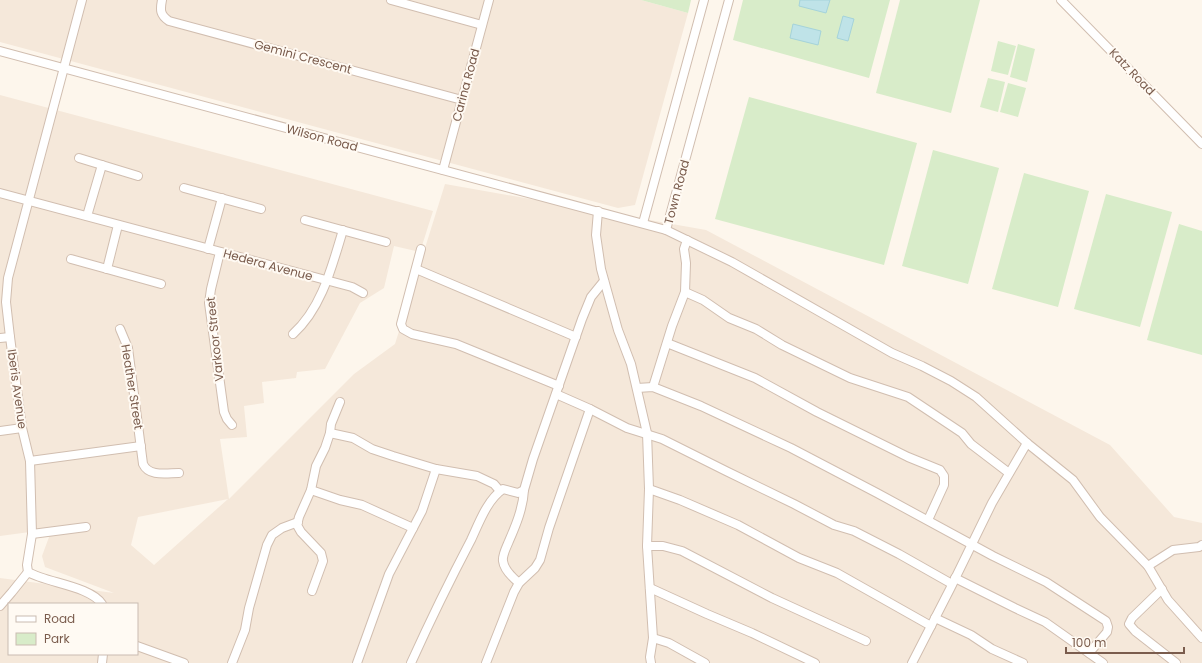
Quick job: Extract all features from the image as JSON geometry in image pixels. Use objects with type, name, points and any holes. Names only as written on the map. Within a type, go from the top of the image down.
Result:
[{"type":"street","name":"Iberis Avenue","points":[[28,572],[27,565],[32,534],[30,461],[22,428],[10,337],[6,302],[8,278],[82,0]]},
{"type":"street","name":"Gemini Crescent","points":[[162,0],[161,12],[164,18],[169,21],[462,100]]},
{"type":"street","points":[[391,0],[482,25]]},
{"type":"street","name":"Carina Road","points":[[443,170],[489,0]]},
{"type":"street","name":"Town Road","points":[[704,0],[643,223],[666,230],[729,0]]},
{"type":"street","name":"Katz Road","points":[[1061,0],[1202,143]]},
{"type":"street","name":"Wilson Road","points":[[0,51],[643,223]]},
{"type":"street","points":[[79,158],[138,176]]},
{"type":"street","points":[[87,216],[102,165]]},
{"type":"street","points":[[184,188],[261,209]]},
{"type":"street","name":"Hedera Avenue","points":[[0,193],[352,287],[363,293]]},
{"type":"street","name":"Hedera Avenue","points":[[208,249],[222,198]]},
{"type":"street","points":[[598,211],[596,235],[601,269],[614,317],[631,364],[647,433],[649,490],[647,546],[653,638],[650,657],[651,663]]},
{"type":"street","points":[[305,220],[386,242]]},
{"type":"street","points":[[107,269],[118,225]]},
{"type":"street","name":"Hedera Avenue","points":[[328,281],[343,230]]},
{"type":"street","points":[[666,230],[732,262],[892,353],[922,366],[963,388],[976,397],[1027,443],[1073,480],[1100,517],[1148,566],[1168,600],[1202,638]]},
{"type":"street","points":[[653,388],[672,326],[685,292],[686,263],[684,250],[687,240]]},
{"type":"street","points":[[421,249],[401,324],[403,329],[412,334],[456,344],[557,390],[627,428],[662,438],[834,525],[854,531],[954,581],[1045,622],[1103,663]]},
{"type":"street","name":"Varkoor Street","points":[[220,252],[209,304],[224,412],[232,425]]},
{"type":"street","points":[[71,259],[161,284]]},
{"type":"street","points":[[416,269],[576,337]]},
{"type":"street","points":[[293,334],[307,318],[328,281]]},
{"type":"street","points":[[520,583],[515,580],[505,567],[502,560],[518,520],[524,499],[524,490],[533,458],[590,297],[604,281]]},
{"type":"street","points":[[685,292],[703,300],[729,318],[756,329],[782,345],[850,378],[908,397],[962,433],[971,444],[1009,473]]},
{"type":"street","name":"Heather Street","points":[[120,329],[128,348],[143,464],[149,471],[179,473]]},
{"type":"street","points":[[0,338],[10,337]]},
{"type":"street","points":[[667,343],[755,378],[824,415],[908,457],[940,470],[944,476],[944,485],[928,520]]},
{"type":"street","points":[[637,388],[653,388],[701,406],[791,448],[993,556],[1046,582],[1106,621],[1108,627],[1107,632],[1089,653]]},
{"type":"street","points":[[312,591],[323,561],[320,553],[301,532],[297,524],[311,490],[316,466],[325,448],[330,433],[331,424],[340,402]]},
{"type":"street","points":[[486,663],[514,592],[540,560],[549,528],[590,409]]},
{"type":"street","points":[[0,431],[22,428]]},
{"type":"street","points":[[330,433],[353,438],[372,449],[436,469],[477,476],[494,484],[500,492]]},
{"type":"street","points":[[912,663],[992,503],[1027,443]]},
{"type":"street","name":"Heather Street","points":[[30,461],[140,446]]},
{"type":"street","points":[[357,663],[389,574],[422,511],[436,469]]},
{"type":"street","points":[[411,663],[448,584],[496,494],[503,489],[518,493],[524,490]]},
{"type":"street","points":[[311,490],[362,506],[413,528]]},
{"type":"street","points":[[649,490],[680,500],[738,525],[799,558],[837,572],[933,622],[971,636],[992,649],[1023,663]]},
{"type":"street","points":[[232,663],[245,630],[249,608],[267,545],[272,535],[282,528],[298,522]]},
{"type":"street","points":[[32,534],[86,527]]},
{"type":"street","points":[[647,546],[663,546],[682,551],[772,598],[866,641]]},
{"type":"street","points":[[1148,566],[1173,550],[1201,548]]},
{"type":"street","points":[[0,606],[28,572],[37,577],[93,595],[101,603]]},
{"type":"street","points":[[650,588],[752,633],[815,663]]},
{"type":"street","points":[[1162,589],[1132,618],[1129,624],[1135,631],[1176,663]]},
{"type":"street","points":[[653,638],[669,643],[705,663]]},
{"type":"street","points":[[138,646],[184,663]]},
{"type":"shaded area","points":[[0,0],[641,0],[688,13],[635,205],[618,208],[0,42]]},
{"type":"shaded area","points":[[0,95],[433,211],[420,252],[394,246],[384,288],[360,303],[325,369],[297,372],[296,378],[262,382],[264,403],[244,406],[247,437],[220,439],[229,499],[354,374],[395,344],[445,184],[706,230],[1110,445],[1174,517],[1202,523],[1202,663],[0,663],[0,578],[114,593],[45,567],[42,556],[52,529],[0,536]],"holes":[[[228,499],[154,565],[131,545],[138,517]]]},
{"type":"green space","points":[[641,0],[691,0],[688,13]]},
{"type":"green space","points":[[743,0],[890,0],[869,78],[733,40]]},
{"type":"green space","points":[[900,0],[980,0],[951,113],[876,93]]},
{"type":"green space","points":[[998,41],[1016,46],[1008,75],[991,71]]},
{"type":"green space","points":[[1018,44],[1035,49],[1027,82],[1010,77]]},
{"type":"green space","points":[[988,78],[1005,82],[998,112],[980,107]]},
{"type":"green space","points":[[1008,83],[1026,88],[1018,117],[1000,112]]},
{"type":"green space","points":[[749,97],[917,143],[884,265],[715,219]]},
{"type":"green space","points":[[933,150],[999,168],[968,284],[902,266]]},
{"type":"green space","points":[[1024,173],[1089,191],[1058,307],[992,289]]},
{"type":"green space","points":[[1106,194],[1172,212],[1140,327],[1074,309]]},
{"type":"green space","points":[[1179,224],[1202,231],[1202,355],[1147,340]]},
{"type":"water","points":[[800,0],[830,0],[826,13],[799,6]]},
{"type":"water","points":[[843,16],[854,19],[848,41],[837,38]]},
{"type":"water","points":[[793,24],[821,31],[818,45],[790,38]]}]
